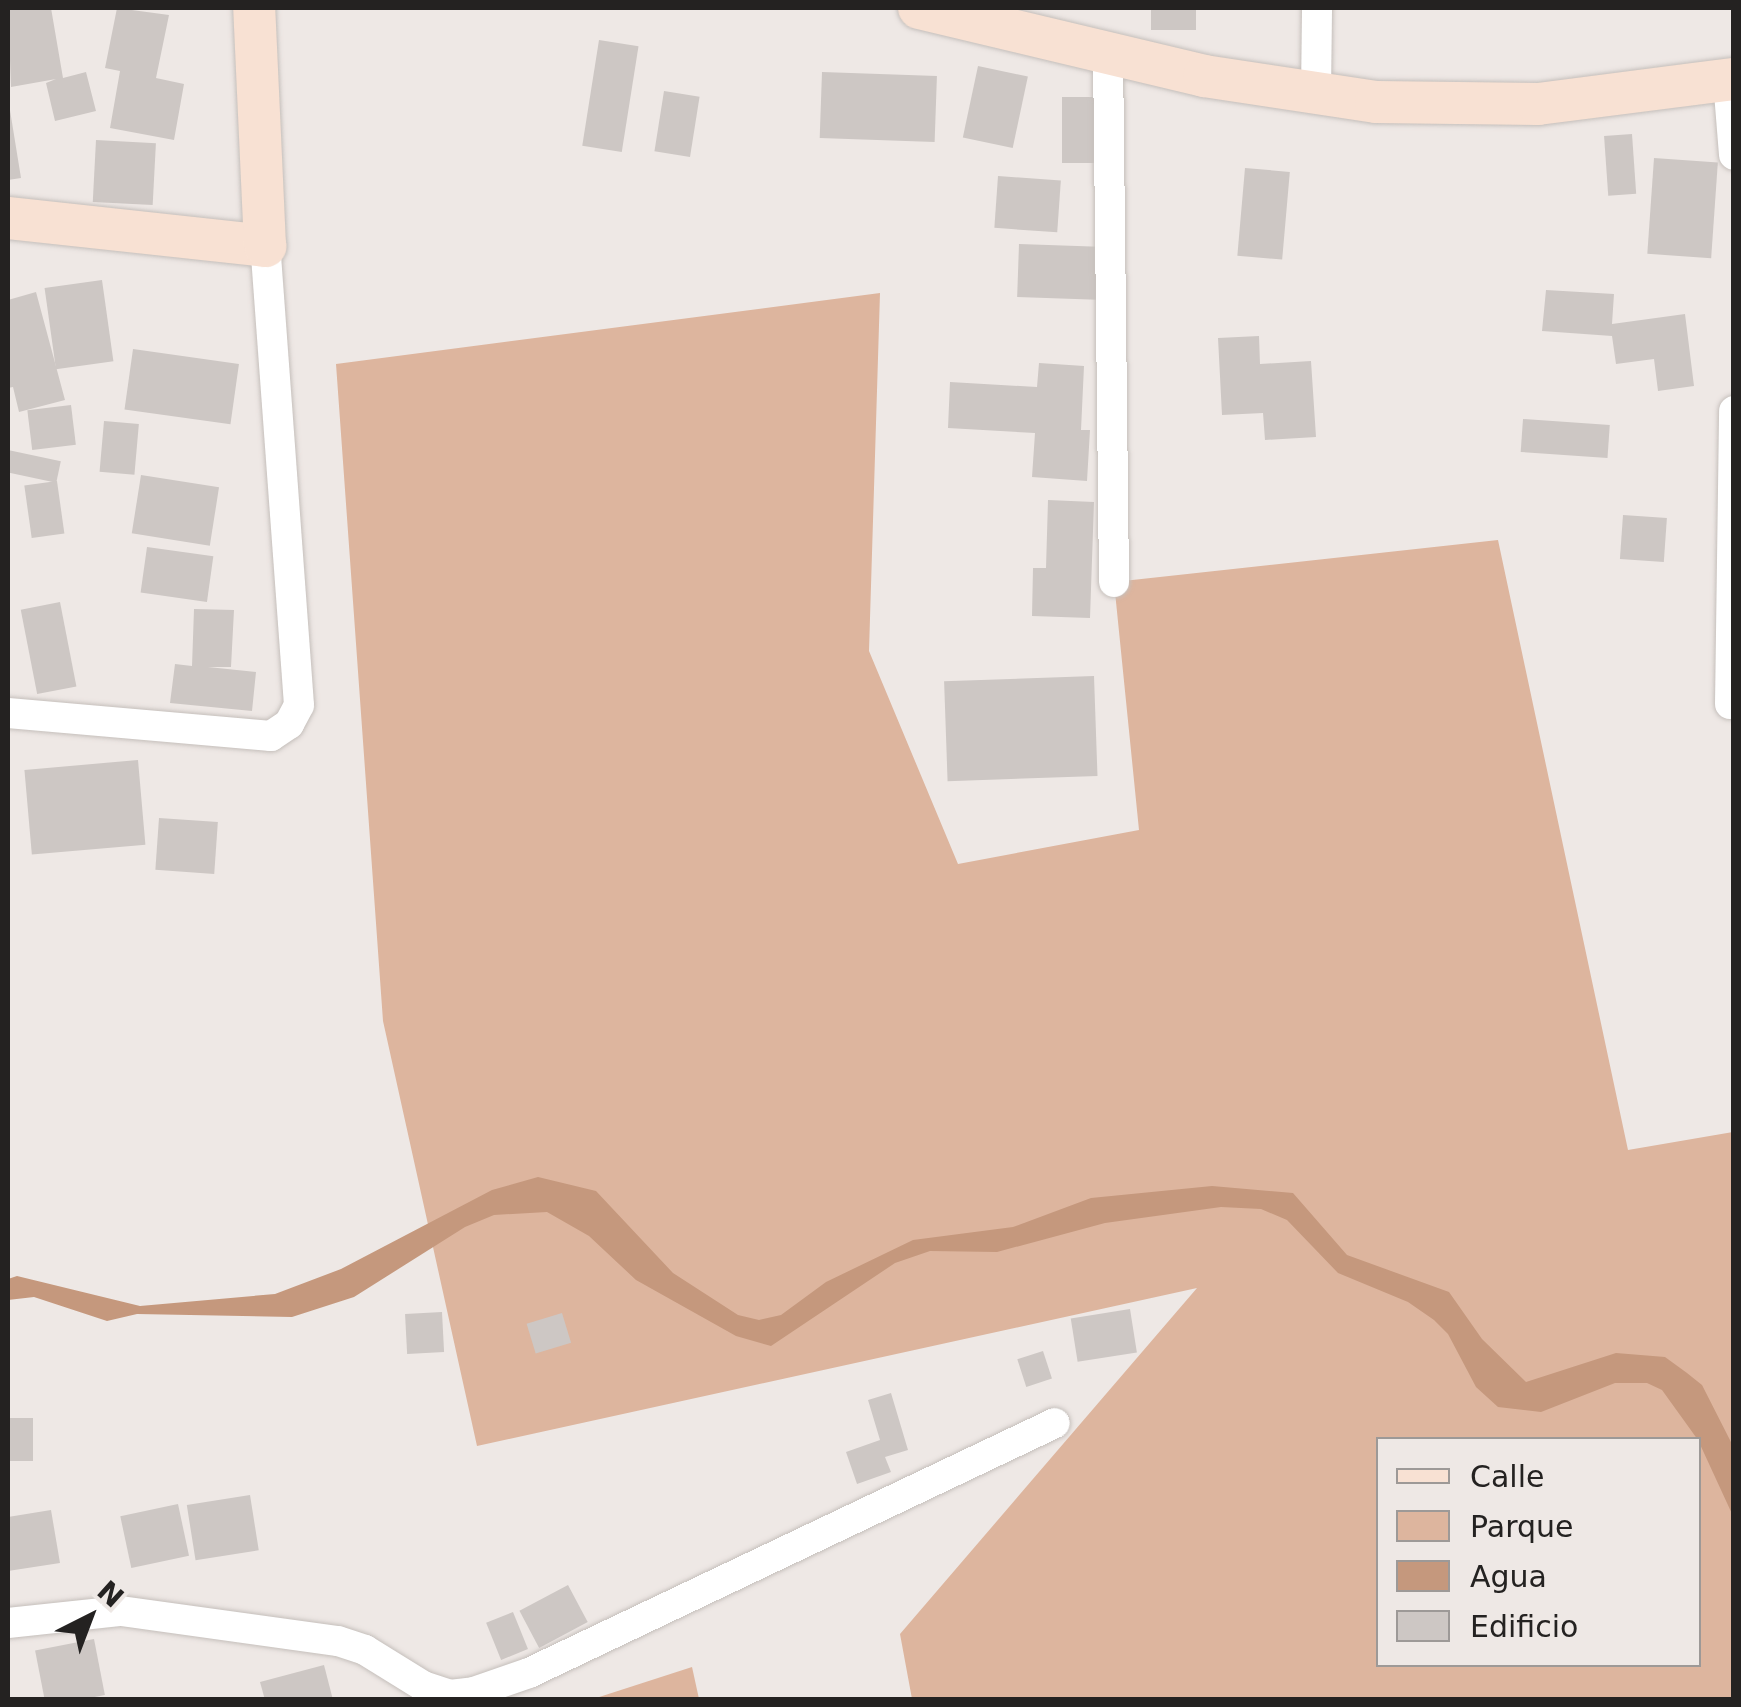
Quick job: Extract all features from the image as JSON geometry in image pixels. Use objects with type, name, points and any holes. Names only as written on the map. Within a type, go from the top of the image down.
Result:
[{"type":"main road","points":[[8,218],[265,246],[254,8]]},
{"type":"main road","points":[[945,11],[1108,53],[1376,102],[1538,104],[1731,79]]},
{"type":"street","points":[[1316,8],[1316,93]]},
{"type":"street","points":[[1108,53],[1114,582]]},
{"type":"street","points":[[1731,79],[1734,156]]},
{"type":"street","points":[[8,714],[270,736],[289,724],[298,705],[265,246]]},
{"type":"street","points":[[1730,704],[1734,411]]},
{"type":"street","points":[[8,1623],[121,1611],[338,1642],[366,1650],[423,1686],[450,1695],[474,1692],[529,1673],[1055,1423]]},
{"type":"green space","points":[[880,293],[869,651],[958,864],[1139,830],[1114,582],[1498,540],[1628,1150],[1733,1132],[1733,1699],[912,1699],[900,1634],[1197,1288],[477,1446],[383,1021],[336,364]]},
{"type":"green space","points":[[692,1667],[699,1699],[593,1699]]},
{"type":"water","points":[[538,1177],[596,1191],[673,1273],[738,1315],[759,1320],[781,1315],[826,1282],[913,1240],[1013,1227],[1091,1198],[1212,1186],[1293,1193],[1347,1255],[1449,1292],[1482,1339],[1526,1382],[1616,1353],[1665,1357],[1687,1373],[1702,1385],[1733,1446],[1733,1516],[1701,1447],[1701,1437],[1696,1437],[1662,1390],[1647,1383],[1615,1383],[1541,1412],[1498,1407],[1476,1387],[1448,1334],[1434,1320],[1408,1302],[1338,1273],[1287,1220],[1261,1209],[1221,1207],[1105,1223],[997,1252],[930,1251],[895,1263],[771,1346],[736,1336],[636,1280],[589,1236],[547,1212],[494,1215],[465,1227],[354,1297],[292,1317],[137,1314],[107,1321],[34,1297],[8,1300],[8,1279],[17,1276],[140,1306],[275,1294],[341,1269],[492,1190]]},
{"type":"building","points":[[8,8],[51,8],[63,78],[86,72],[96,111],[55,121],[46,83],[56,79],[11,87]]},
{"type":"building","points":[[117,8],[169,15],[156,78],[184,84],[174,140],[110,128],[120,71],[105,68]]},
{"type":"building","points":[[1151,8],[1196,8],[1196,30],[1151,30]]},
{"type":"building","points":[[599,40],[639,46],[622,152],[582,146]]},
{"type":"building","points":[[978,66],[1028,77],[1013,148],[963,137]]},
{"type":"building","points":[[822,72],[937,76],[935,142],[820,138]]},
{"type":"building","points":[[664,91],[700,97],[690,157],[654,151]]},
{"type":"building","points":[[1062,97],[1098,97],[1098,163],[1062,163]]},
{"type":"building","points":[[8,98],[21,178],[8,180]]},
{"type":"building","points":[[1632,134],[1636,194],[1608,196],[1604,136]]},
{"type":"building","points":[[96,140],[156,143],[153,205],[93,202]]},
{"type":"building","points":[[1654,158],[1718,162],[1711,258],[1647,254]]},
{"type":"building","points":[[1245,168],[1290,172],[1282,260],[1237,256]]},
{"type":"building","points":[[998,176],[1061,180],[1057,232],[994,228]]},
{"type":"building","points":[[1019,244],[1099,247],[1097,300],[1017,297]]},
{"type":"building","points":[[102,280],[113,361],[56,369],[45,288]]},
{"type":"building","points":[[1546,290],[1614,294],[1612,324],[1685,314],[1694,386],[1658,391],[1654,359],[1616,364],[1612,336],[1542,331]]},
{"type":"building","points":[[36,292],[65,400],[19,412],[13,387],[8,388],[8,300]]},
{"type":"building","points":[[1259,336],[1260,364],[1311,361],[1316,437],[1265,440],[1263,413],[1222,415],[1218,338]]},
{"type":"building","points":[[133,349],[239,364],[230,424],[125,409]]},
{"type":"building","points":[[1039,363],[1084,366],[1081,430],[1090,430],[1087,481],[1032,477],[1035,433],[948,428],[950,382],[1037,387]]},
{"type":"building","points":[[71,405],[76,445],[32,450],[27,410]]},
{"type":"building","points":[[1523,419],[1610,425],[1607,458],[1521,452]]},
{"type":"building","points":[[104,421],[139,424],[134,475],[100,472]]},
{"type":"building","points":[[8,450],[61,461],[56,483],[8,472]]},
{"type":"building","points":[[141,475],[219,487],[210,546],[132,533]]},
{"type":"building","points":[[57,481],[64,533],[32,538],[24,486]]},
{"type":"building","points":[[1048,500],[1094,502],[1090,618],[1032,616],[1033,568],[1046,568]]},
{"type":"building","points":[[1623,515],[1667,518],[1664,562],[1620,559]]},
{"type":"building","points":[[147,547],[213,556],[207,602],[141,593]]},
{"type":"building","points":[[60,602],[76,686],[37,694],[21,610]]},
{"type":"building","points":[[194,609],[234,610],[231,667],[208,667],[256,672],[252,711],[170,703],[175,664],[192,666]]},
{"type":"building","points":[[1094,676],[1097,776],[948,781],[944,681]]},
{"type":"building","points":[[138,760],[145,845],[32,855],[24,770]]},
{"type":"building","points":[[159,818],[218,822],[214,874],[155,870]]},
{"type":"building","points":[[1130,1309],[1137,1352],[1078,1362],[1071,1318]]},
{"type":"building","points":[[442,1312],[444,1352],[407,1354],[405,1314]]},
{"type":"building","points":[[562,1313],[571,1343],[536,1353],[527,1324]]},
{"type":"building","points":[[1043,1351],[1052,1379],[1026,1387],[1017,1359]]},
{"type":"building","points":[[891,1393],[908,1450],[885,1457],[891,1472],[857,1484],[846,1452],[880,1440],[868,1400]]},
{"type":"building","points":[[8,1418],[33,1418],[33,1461],[8,1461]]},
{"type":"building","points":[[250,1495],[259,1550],[196,1560],[187,1505]]},
{"type":"building","points":[[178,1504],[189,1556],[131,1568],[120,1516]]},
{"type":"building","points":[[51,1510],[60,1563],[8,1571],[8,1517]]},
{"type":"building","points":[[568,1585],[588,1622],[539,1648],[519,1611]]},
{"type":"building","points":[[513,1612],[528,1649],[501,1660],[486,1623]]},
{"type":"building","points":[[94,1639],[105,1695],[45,1700],[35,1650]]},
{"type":"building","points":[[324,1665],[333,1700],[265,1700],[260,1682]]}]
